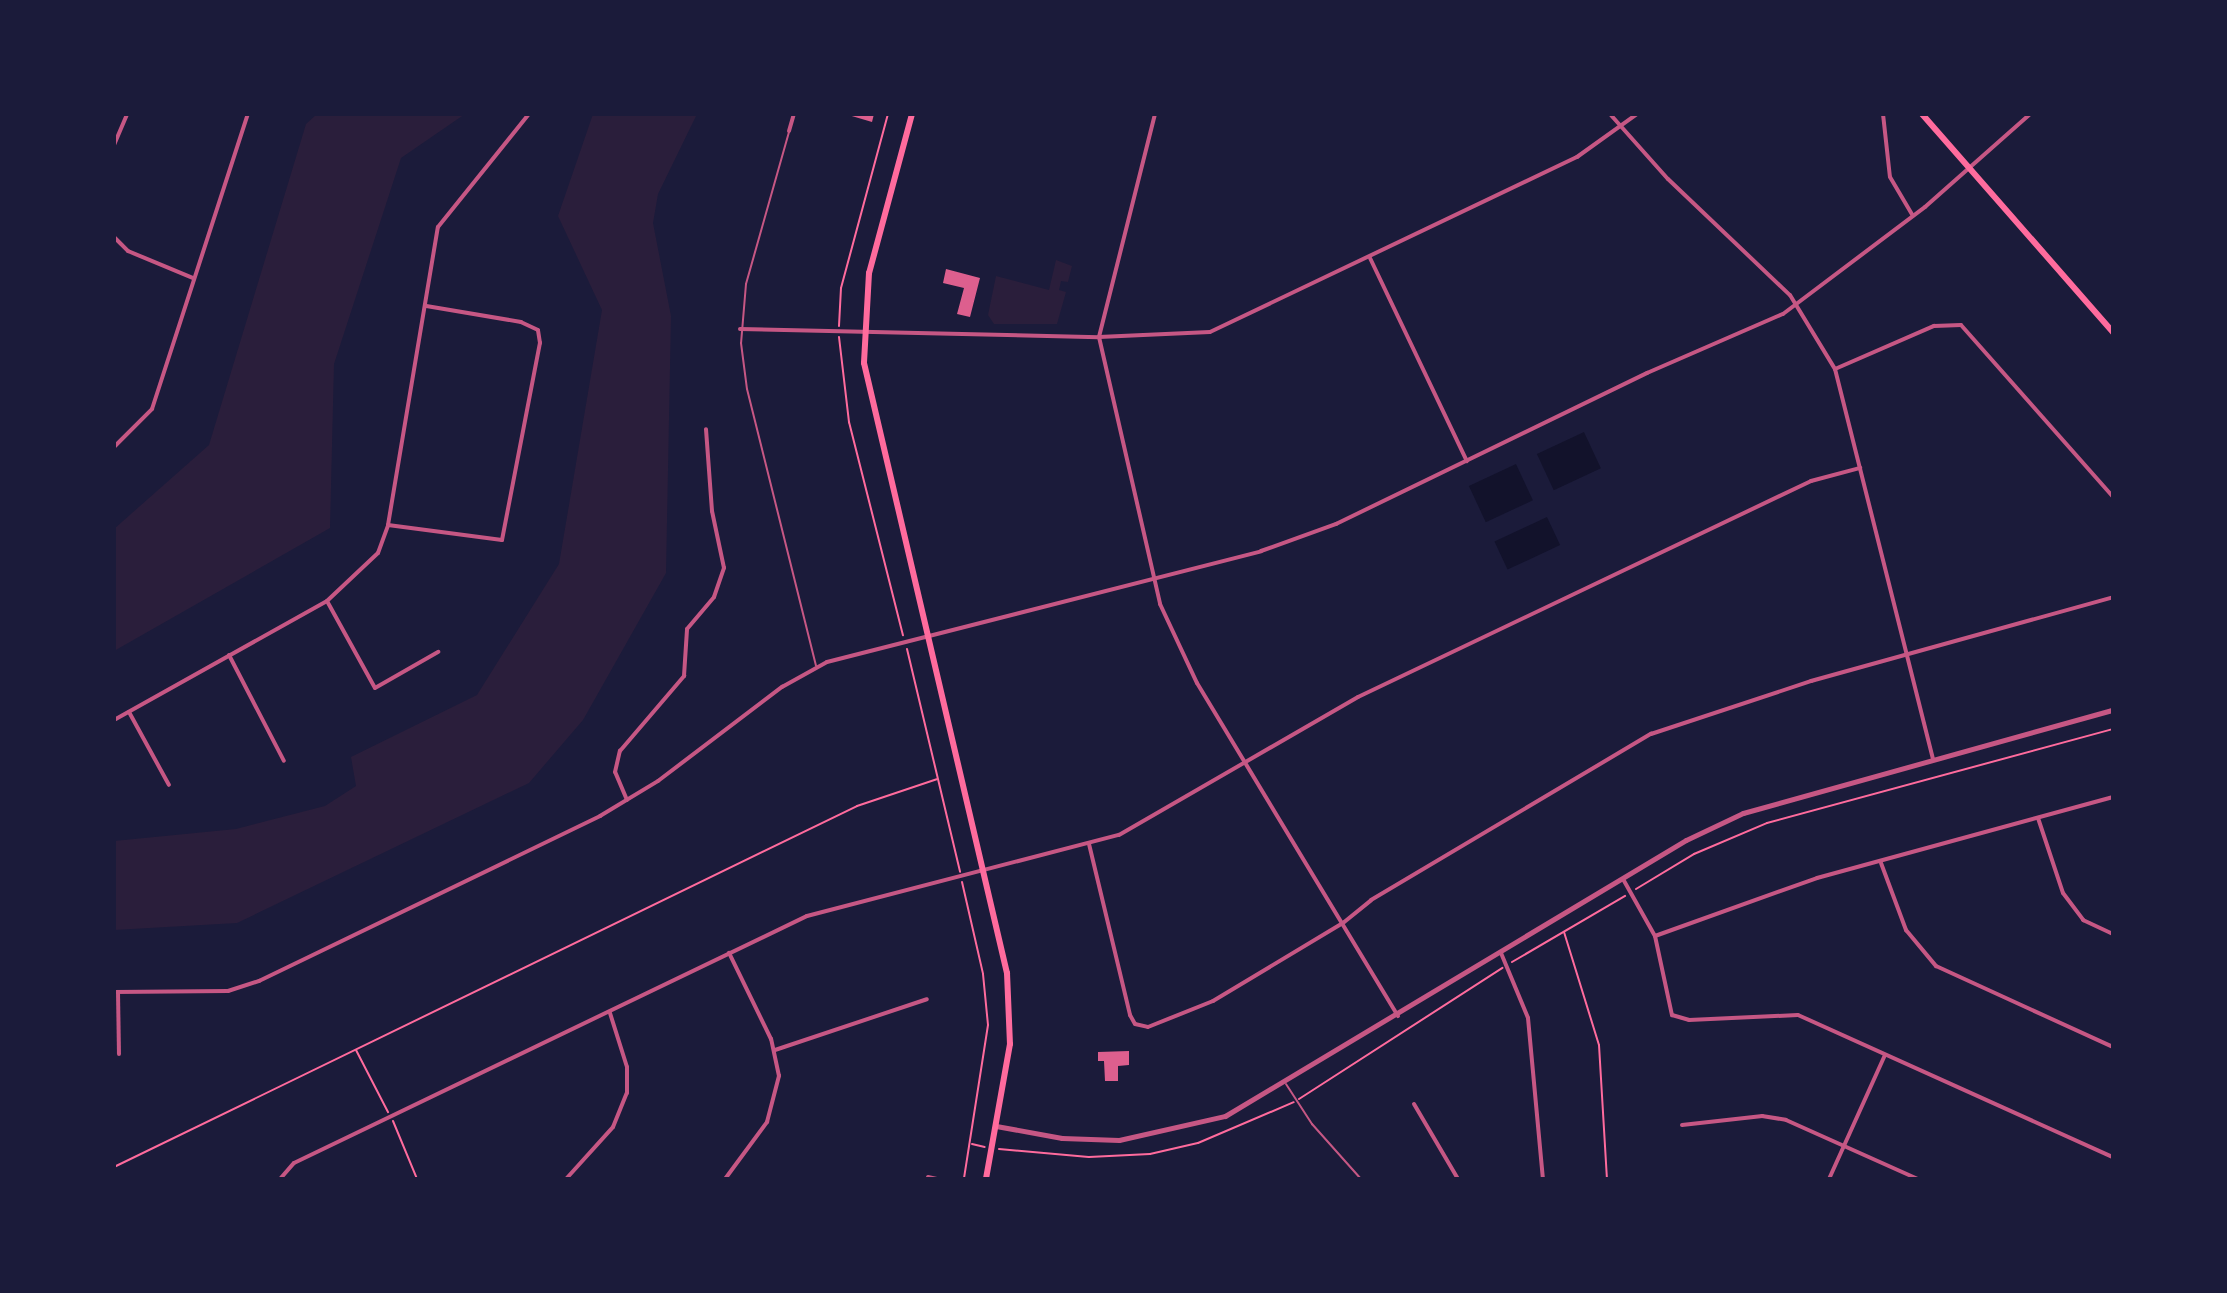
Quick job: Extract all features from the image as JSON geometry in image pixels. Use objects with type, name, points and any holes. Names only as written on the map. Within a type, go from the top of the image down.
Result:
[{"type":"main road","points":[[912,114],[872,258],[863,331],[869,404],[983,869],[1011,1002],[1009,1055],[986,1179]]},
{"type":"main road","points":[[1922,114],[2113,332]]},
{"type":"street","points":[[114,145],[127,114]]},
{"type":"street","points":[[114,447],[152,409],[248,114]]},
{"type":"street","points":[[114,720],[327,601],[378,553],[388,525],[438,227],[529,114]]},
{"type":"street","points":[[789,131],[794,114]]},
{"type":"street","points":[[1155,114],[1099,337],[1153,578],[1176,645],[1398,1016]]},
{"type":"street","points":[[1610,114],[1798,304],[1835,369],[1933,761]]},
{"type":"street","points":[[740,329],[1099,337],[1210,332],[1577,157],[1622,128],[1637,114]]},
{"type":"street","points":[[1883,114],[1890,177],[1913,217]]},
{"type":"street","points":[[119,1054],[116,992],[228,991],[259,981],[627,800],[771,694],[816,668],[925,634],[1296,540],[1647,373],[1760,326],[1798,304],[1913,217],[2022,116],[2030,114]]},
{"type":"street","points":[[114,237],[128,251],[193,278]]},
{"type":"street","points":[[1370,258],[1467,461]]},
{"type":"street","points":[[388,525],[502,540],[540,343],[538,330],[521,322],[426,306]]},
{"type":"street","points":[[1835,369],[1953,322],[1967,330],[2113,497]]},
{"type":"street","points":[[627,800],[615,772],[620,751],[684,676],[687,629],[714,597],[724,568],[712,511],[706,429]]},
{"type":"street","points":[[280,1179],[294,1163],[729,953],[830,908],[1089,844],[1127,831],[1244,759],[1358,697],[1782,494],[1860,468]]},
{"type":"street","points":[[1089,844],[1127,1005],[1132,1021],[1142,1028],[1213,1001],[1343,923],[1371,900],[1651,734],[1797,685],[2113,597]]},
{"type":"street","points":[[327,601],[375,688],[438,652]]},
{"type":"street","points":[[229,655],[284,761]]},
{"type":"street","points":[[996,1126],[1082,1140],[1142,1137],[1225,1116],[1286,1084],[1623,879],[1743,813],[2113,710]]},
{"type":"street","points":[[129,712],[169,785]]},
{"type":"street","points":[[1655,936],[1753,898],[2113,797]]},
{"type":"street","points":[[2038,818],[2063,893],[2083,920],[2113,934]]},
{"type":"street","points":[[1881,863],[1906,930],[1936,966],[2113,1047]]},
{"type":"street","points":[[1623,879],[1655,936],[1672,1015],[1689,1020],[1798,1015],[2113,1157]]},
{"type":"street","points":[[725,1179],[759,1137],[774,1106],[779,1076],[775,1050],[729,953]]},
{"type":"street","points":[[1501,953],[1523,998],[1531,1031],[1543,1179]]},
{"type":"street","points":[[775,1050],[927,999]]},
{"type":"street","points":[[566,1179],[613,1127],[627,1093],[627,1067],[610,1013]]},
{"type":"street","points":[[1829,1179],[1885,1055]]},
{"type":"street","points":[[1414,1104],[1458,1179]]},
{"type":"street","points":[[1682,1125],[1762,1116],[1786,1120],[1918,1179]]},
{"type":"street","points":[[928,1177],[937,1179]]},
{"type":"lane","points":[[789,131],[746,284],[740,329],[747,389],[816,668]]},
{"type":"lane","points":[[1286,1084],[1312,1124],[1361,1179]]},
{"type":"path","points":[[1635,890],[1694,854],[1767,823],[2113,729]]},
{"type":"path","points":[[114,1167],[857,806],[937,779]]},
{"type":"path","points":[[1512,962],[1627,895]]},
{"type":"path","points":[[1564,932],[1599,1045],[1607,1179]]},
{"type":"path","points":[[971,1144],[985,1147]]},
{"type":"shaded area","points":[[317,114],[465,114],[401,158],[334,364],[330,528],[114,651],[114,529],[209,445],[306,124]]},
{"type":"shaded area","points":[[593,114],[697,114],[658,194],[653,223],[671,316],[666,573],[583,720],[529,783],[237,923],[114,930],[114,841],[236,829],[325,806],[356,786],[351,757],[477,695],[559,564],[602,310],[558,216]]},
{"type":"shaded area","points":[[1056,260],[1072,266],[1068,282],[1061,281],[1059,290],[1066,292],[1057,324],[994,324],[988,315],[996,276],[1049,290]]},
{"type":"shaded area","points":[[1584,432],[1601,468],[1554,490],[1537,454]]},
{"type":"shaded area","points":[[1516,464],[1533,500],[1486,522],[1469,486]]},
{"type":"shaded area","points":[[1547,517],[1560,545],[1508,570],[1494,542]]},
{"type":"building","points":[[845,114],[874,114],[872,122]]},
{"type":"building","points":[[946,269],[980,278],[970,317],[957,314],[964,288],[943,283]]},
{"type":"building","points":[[1129,1051],[1129,1065],[1118,1066],[1118,1081],[1105,1081],[1104,1061],[1098,1061],[1098,1052]]}]
